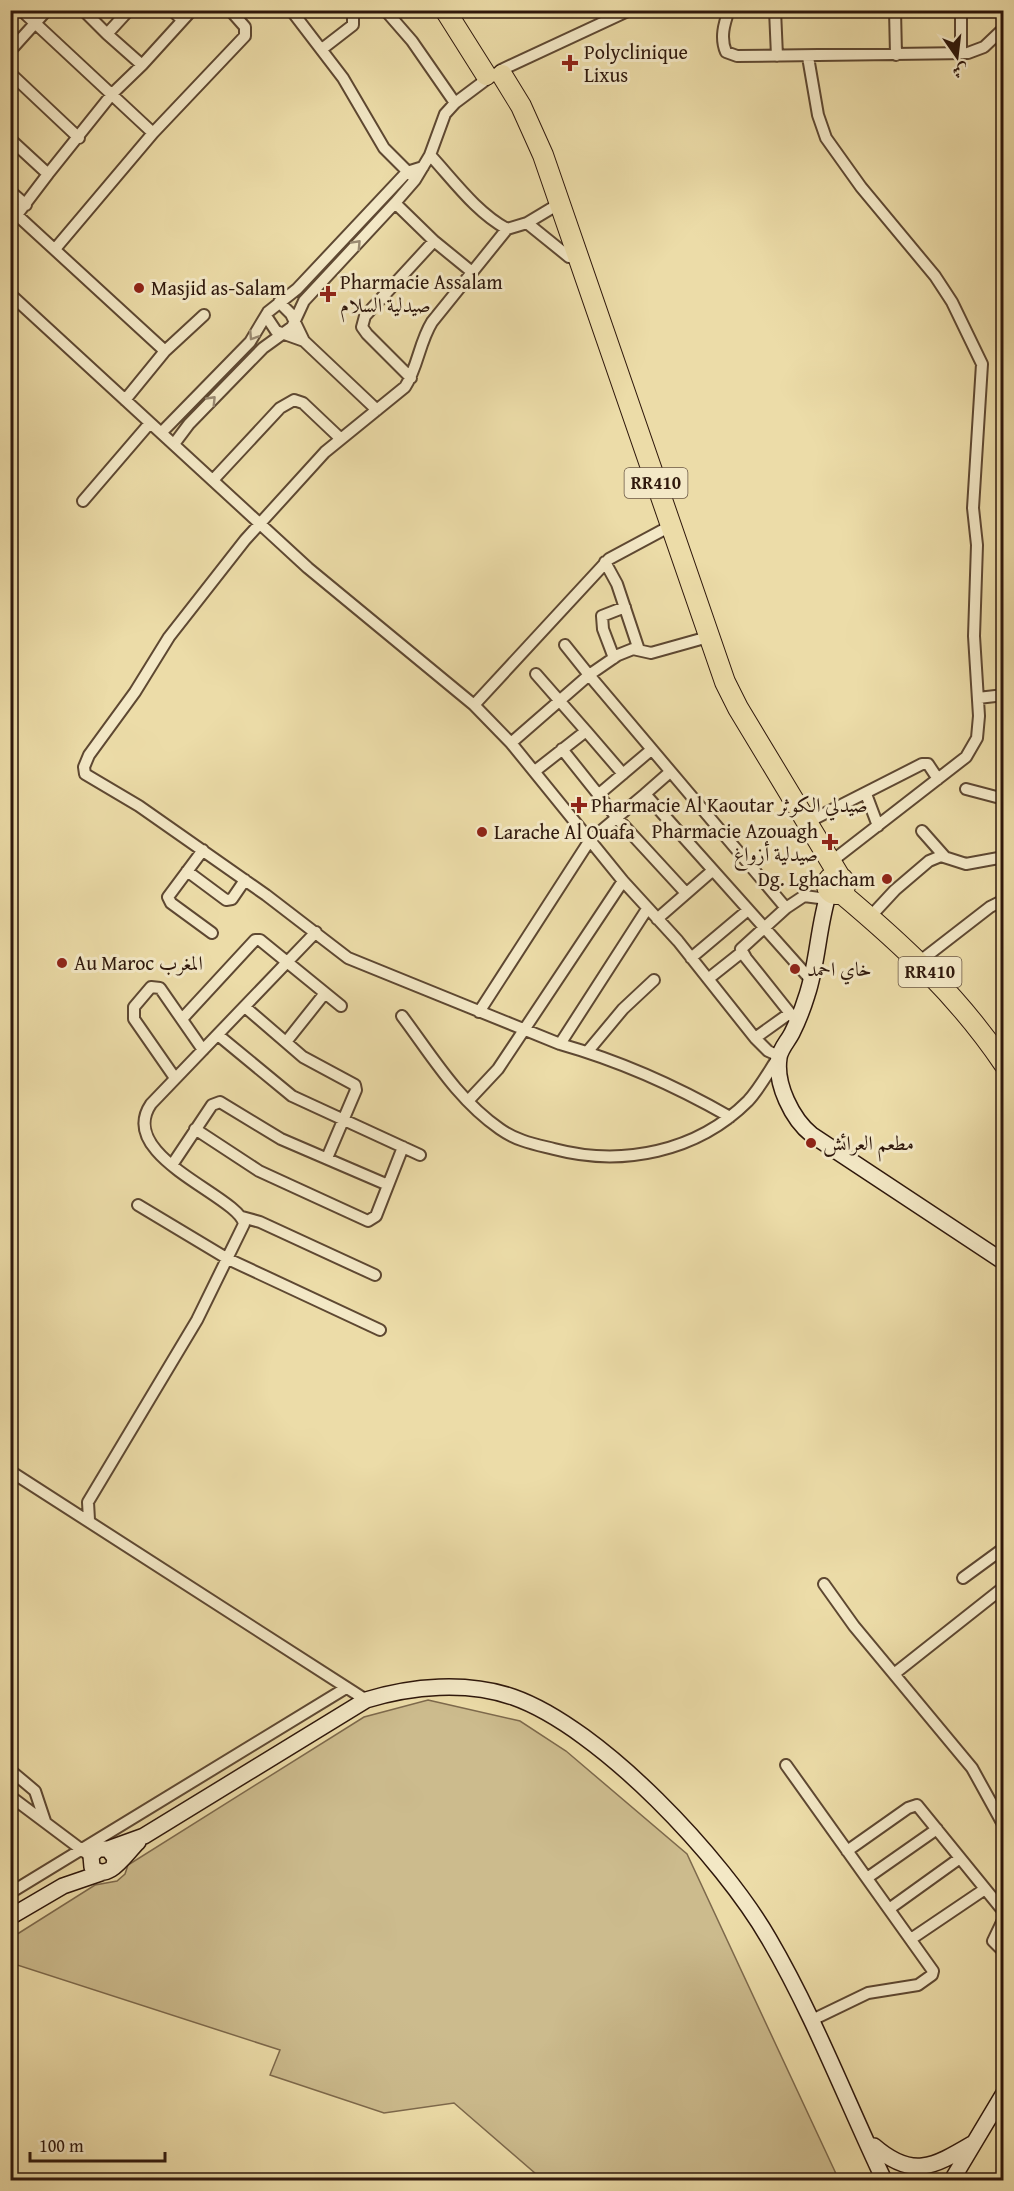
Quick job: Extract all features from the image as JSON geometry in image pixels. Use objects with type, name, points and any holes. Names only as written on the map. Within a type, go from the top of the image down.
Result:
[{"type":"highway","name":"RR410","points":[[445,10],[520,106],[543,155],[725,682],[806,824],[833,884]]},
{"type":"highway","name":"RR410","points":[[456,10],[495,75],[528,143],[701,639],[731,712],[833,884],[936,978],[978,1028],[1004,1064]]},
{"type":"main road","points":[[833,884],[811,980],[793,1017],[779,1056],[780,1082],[805,1129],[1004,1262]]},
{"type":"main road","points":[[10,1917],[63,1886],[108,1869],[144,1836],[366,1700],[416,1688],[494,1692],[529,1704],[575,1730],[607,1755],[714,1860],[769,1938],[884,2181]]},
{"type":"main road","points":[[63,1886],[87,1855],[98,1849],[108,1849],[144,1836]]},
{"type":"main road","points":[[108,1849],[115,1858],[108,1869]]},
{"type":"main road","points":[[87,1855],[94,1870],[108,1869]]},
{"type":"main road","points":[[952,2181],[1004,2093]]},
{"type":"main road","points":[[854,2115],[896,2181]]},
{"type":"main road","points":[[874,2146],[887,2158],[916,2168],[937,2164],[972,2144]]},
{"type":"main road","points":[[942,2181],[972,2144]]},
{"type":"street","points":[[21,10],[153,133]]},
{"type":"street","points":[[10,51],[47,10]]},
{"type":"street","points":[[83,10],[106,34],[142,64]]},
{"type":"street","points":[[106,34],[129,10]]},
{"type":"street","points":[[172,10],[182,21]]},
{"type":"street","points":[[165,351],[55,249],[14,220],[112,93],[192,10]]},
{"type":"street","points":[[55,249],[153,133],[245,36],[245,27],[230,10]]},
{"type":"street","points":[[291,10],[322,49],[384,148],[411,176]]},
{"type":"street","points":[[322,49],[353,25],[353,10]]},
{"type":"street","points":[[385,10],[412,41],[455,103]]},
{"type":"street","points":[[161,433],[250,342],[266,316],[279,302],[297,289],[411,176],[423,167],[430,155],[442,120],[455,103],[495,75],[630,10]]},
{"type":"street","points":[[729,10],[723,32],[726,52],[737,56],[808,57],[961,53],[978,51],[1004,28]]},
{"type":"street","points":[[775,10],[777,56]]},
{"type":"street","points":[[820,10],[866,10]]},
{"type":"street","points":[[895,10],[896,55]]},
{"type":"street","points":[[961,10],[961,53]]},
{"type":"street","points":[[708,979],[742,952],[743,945],[786,908],[804,896],[833,884],[878,826],[966,757],[977,738],[978,698],[974,636],[977,544],[973,508],[982,364],[952,302],[935,276],[861,187],[826,138],[818,115],[808,57]]},
{"type":"street","points":[[10,73],[79,138]]},
{"type":"street","points":[[10,139],[48,174]]},
{"type":"street","points":[[430,155],[477,207],[507,229]]},
{"type":"street","points":[[174,444],[189,424],[263,348],[292,327],[304,301],[395,203],[411,176]]},
{"type":"street","points":[[10,191],[26,205]]},
{"type":"street","points":[[395,203],[434,241],[472,272]]},
{"type":"street","points":[[552,208],[527,223],[507,229],[424,334],[411,378],[405,387],[341,439],[295,483],[261,524],[169,637],[135,692],[89,755],[84,767],[85,774],[139,806],[203,850],[356,962],[560,1044],[652,1076],[730,1117]]},
{"type":"street","points":[[527,223],[569,257]]},
{"type":"street","points":[[411,378],[367,334],[362,327],[363,320],[434,241]]},
{"type":"street","points":[[10,294],[308,568],[474,705],[535,771],[623,881],[692,958],[756,1038],[768,1051],[779,1056],[759,1087],[730,1117],[677,1147],[629,1156],[581,1156],[515,1139],[468,1101],[437,1066],[402,1016]]},
{"type":"street","points":[[279,302],[286,308],[304,341],[377,410]]},
{"type":"street","points":[[125,400],[165,351],[204,315]]},
{"type":"street","points":[[266,316],[269,324],[282,334],[304,341]]},
{"type":"street","points":[[213,480],[280,408],[294,400],[303,403],[341,439]]},
{"type":"street","points":[[83,501],[150,423]]},
{"type":"street","points":[[474,705],[605,562],[663,530]]},
{"type":"street","points":[[605,562],[626,607],[639,650]]},
{"type":"street","points":[[614,658],[603,629],[602,616],[626,607]]},
{"type":"street","points":[[511,743],[590,675],[614,658],[633,649],[651,653],[701,639]]},
{"type":"street","points":[[565,645],[786,908]]},
{"type":"street","points":[[536,674],[623,774]]},
{"type":"street","points":[[978,698],[1004,695]]},
{"type":"street","points":[[535,771],[586,731]]},
{"type":"street","points":[[562,749],[617,818],[686,893]]},
{"type":"street","points":[[598,795],[651,750]]},
{"type":"street","points":[[806,824],[922,764],[928,764],[938,779]]},
{"type":"street","points":[[479,1012],[590,840],[670,772]]},
{"type":"street","points":[[966,789],[1004,799]]},
{"type":"street","points":[[645,794],[811,980]]},
{"type":"street","points":[[866,794],[878,826]]},
{"type":"street","points":[[922,831],[945,857]]},
{"type":"street","points":[[203,850],[168,897],[171,903],[212,933]]},
{"type":"street","points":[[870,918],[920,866],[936,858],[945,857],[966,864],[1004,857]]},
{"type":"street","points":[[187,871],[226,900],[232,899],[245,880]]},
{"type":"street","points":[[657,919],[712,871]]},
{"type":"street","points":[[468,1101],[498,1069],[522,1029],[623,881]]},
{"type":"street","points":[[919,962],[990,907],[1004,900]]},
{"type":"street","points":[[560,1044],[647,909]]},
{"type":"street","points":[[692,958],[748,910]]},
{"type":"street","points":[[316,932],[151,1104],[144,1122],[148,1137],[172,1165],[242,1217],[260,1222],[375,1275]]},
{"type":"street","points":[[182,1019],[255,940],[260,940],[341,1006]]},
{"type":"street","points":[[742,952],[793,1017],[756,1038]]},
{"type":"street","points":[[588,1052],[623,1009],[654,980]]},
{"type":"street","points":[[175,1078],[134,1019],[133,1011],[150,989],[156,986],[203,1050]]},
{"type":"street","points":[[285,1042],[325,993]]},
{"type":"street","points":[[245,1007],[314,1064],[354,1083],[356,1090],[327,1158]]},
{"type":"street","points":[[218,1035],[292,1096],[420,1155]]},
{"type":"street","points":[[172,1165],[212,1105],[220,1102],[281,1139],[388,1185]]},
{"type":"street","points":[[195,1129],[258,1171],[366,1221],[375,1218],[403,1147]]},
{"type":"street","points":[[138,1205],[228,1259],[380,1330]]},
{"type":"street","points":[[89,1520],[88,1502],[191,1330],[243,1227],[242,1217]]},
{"type":"street","points":[[10,1471],[366,1700]]},
{"type":"street","points":[[963,1578],[1004,1548]]},
{"type":"street","points":[[824,1584],[894,1674],[972,1768],[1004,1826]]},
{"type":"street","points":[[894,1674],[1004,1587]]},
{"type":"street","points":[[10,1893],[87,1855],[346,1689]]},
{"type":"street","points":[[786,1765],[932,1965],[932,1975],[926,1980],[906,1988],[868,1993],[810,2021]]},
{"type":"street","points":[[10,1770],[35,1791],[45,1821]]},
{"type":"street","points":[[10,1796],[87,1855]]},
{"type":"street","points":[[847,1851],[913,1805],[922,1809],[1004,1912]]},
{"type":"street","points":[[867,1878],[937,1829]]},
{"type":"street","points":[[889,1909],[960,1858]]},
{"type":"street","points":[[911,1939],[985,1889]]},
{"type":"street","points":[[1004,1918],[993,1941],[1004,1952]]},
{"type":"shaded area","points":[[428,1700],[520,1721],[566,1751],[687,1854],[838,2178],[832,2180],[543,2180],[454,2103],[384,2113],[270,2075],[280,2050],[11,1963],[11,1938],[95,1885],[117,1881],[125,1874],[128,1865],[364,1717]]},
{"type":"place","name":"Polyclinique Lixus","points":[[570,63]]},
{"type":"place","name":"Masjid as-Salam","points":[[139,288]]},
{"type":"place","name":"Pharmacie Assalam صيدلية السلام","points":[[328,294]]},
{"type":"place","name":"Pharmacie Al Kaoutar صيدلي الكوثر","points":[[579,805]]},
{"type":"place","name":"Larache Al Ouafa","points":[[482,832]]},
{"type":"place","name":"Pharmacie Azouagh صيدلية أزواغ","points":[[830,842]]},
{"type":"place","name":"Dg. Lghacham","points":[[887,879]]},
{"type":"place","name":"Au Maroc المغرب","points":[[62,963]]},
{"type":"place","name":"خاي احمد","points":[[795,969]]},
{"type":"place","name":"مطعم العرائش","points":[[811,1143]]}]
